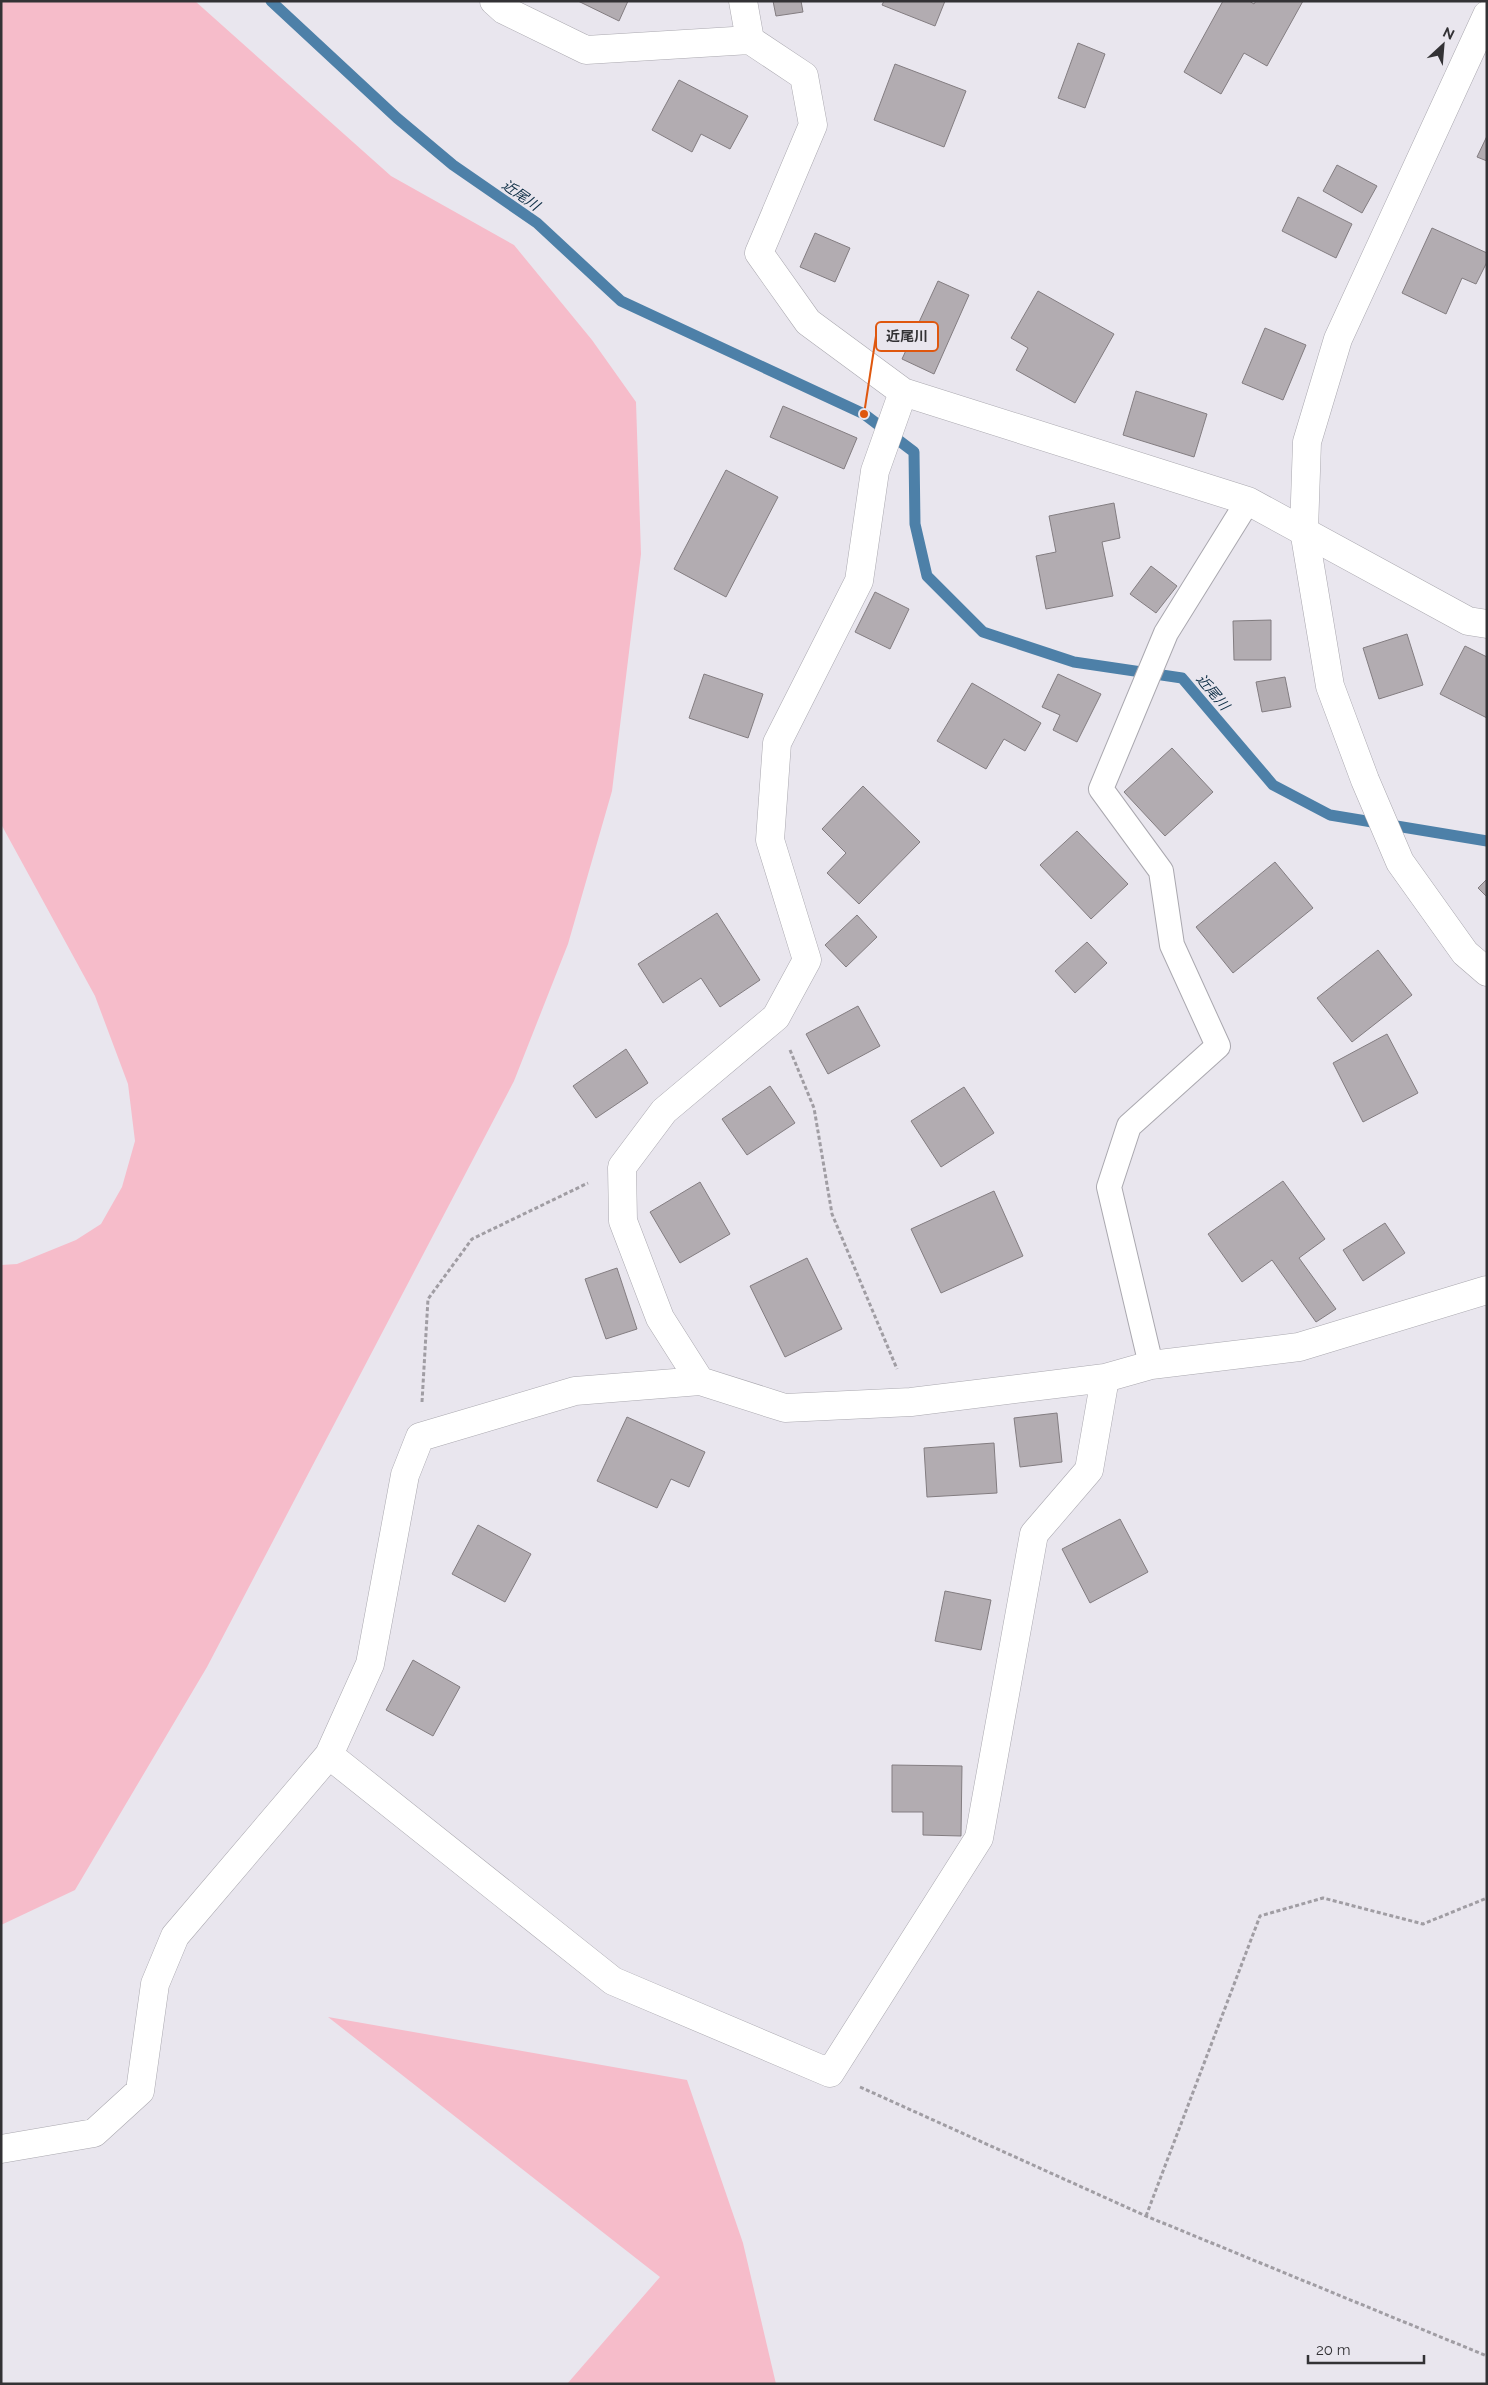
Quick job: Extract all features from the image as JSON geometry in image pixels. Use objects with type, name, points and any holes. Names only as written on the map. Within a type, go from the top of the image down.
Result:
[{"type":"street","points":[[494,1],[504,10],[586,50],[750,40],[804,76],[812,125],[759,253],[808,322],[903,392],[1248,501],[1468,621],[1487,624]]},
{"type":"street","points":[[743,1],[750,40]]},
{"type":"street","points":[[1487,15],[1338,339],[1307,442],[1304,530],[1330,686],[1365,780],[1400,862],[1465,953],[1487,972]]},
{"type":"street","points":[[700,1381],[660,1318],[623,1221],[622,1167],[664,1111],[776,1017],[807,960],[770,840],[777,743],[859,581],[875,471],[903,392]]},
{"type":"street","points":[[1,2149],[94,2133],[140,2091],[154,1984],[175,1936],[328,1755],[370,1664],[405,1475],[420,1437],[576,1391],[700,1381],[785,1408],[910,1402],[1105,1378],[1151,1364],[1299,1347],[1487,1290]]},
{"type":"street","points":[[328,1755],[613,1981],[830,2073],[979,1838],[1034,1534],[1089,1470],[1105,1378]]},
{"type":"lane","points":[[1151,1364],[1109,1187],[1129,1126],[1218,1046],[1172,945],[1161,871],[1101,790],[1166,633],[1248,501]]},
{"type":"path","points":[[776,1017],[814,1108],[832,1214],[910,1402]]},
{"type":"path","points":[[420,1437],[428,1299],[472,1239],[622,1167]]},
{"type":"path","points":[[1146,2216],[1260,1916],[1323,1898],[1423,1924],[1487,1898]]},
{"type":"path","points":[[830,2073],[1146,2216],[1487,2356]]},
{"type":"shaded area","points":[[1,1],[195,1],[391,176],[514,245],[592,340],[636,402],[641,554],[612,791],[568,944],[514,1081],[207,1667],[75,1890],[1,1925],[1,1265],[17,1264],[76,1240],[101,1224],[122,1187],[135,1141],[128,1084],[95,996],[1,824]]},
{"type":"shaded area","points":[[328,2017],[687,2080],[743,2243],[776,2384],[567,2384],[660,2277]]},
{"type":"building","points":[[578,1],[628,1],[619,21]]},
{"type":"building","points":[[773,1],[801,1],[803,12],[776,16]]},
{"type":"building","points":[[884,1],[945,1],[935,26],[882,5]]},
{"type":"building","points":[[1223,1],[1249,1],[1254,4],[1256,1],[1303,1],[1267,66],[1244,53],[1221,94],[1184,72]]},
{"type":"building","points":[[1078,43],[1105,54],[1085,108],[1058,98]]},
{"type":"building","points":[[895,64],[966,91],[944,147],[874,120]]},
{"type":"building","points":[[679,80],[748,116],[730,149],[701,134],[692,152],[652,130]]},
{"type":"building","points":[[1487,136],[1487,161],[1477,157]]},
{"type":"building","points":[[1337,165],[1377,186],[1362,213],[1323,191]]},
{"type":"building","points":[[1298,197],[1352,224],[1336,258],[1282,231]]},
{"type":"building","points":[[1432,228],[1487,253],[1487,262],[1476,284],[1462,278],[1446,314],[1402,293]]},
{"type":"building","points":[[815,233],[850,248],[835,282],[800,267]]},
{"type":"building","points":[[938,281],[969,295],[934,374],[902,359]]},
{"type":"building","points":[[1038,291],[1114,334],[1075,403],[1016,370],[1028,348],[1011,338]]},
{"type":"building","points":[[1265,328],[1306,345],[1283,400],[1242,383]]},
{"type":"building","points":[[1136,391],[1207,414],[1194,457],[1123,435]]},
{"type":"building","points":[[783,406],[857,438],[844,469],[770,437]]},
{"type":"building","points":[[726,470],[778,497],[726,597],[674,569]]},
{"type":"building","points":[[1114,503],[1120,538],[1102,542],[1113,596],[1046,609],[1036,556],[1056,552],[1049,516]]},
{"type":"building","points":[[1151,566],[1177,586],[1156,613],[1130,594]]},
{"type":"building","points":[[875,592],[909,609],[890,649],[855,632]]},
{"type":"building","points":[[1271,620],[1271,660],[1234,660],[1233,621]]},
{"type":"building","points":[[1407,634],[1423,685],[1379,699],[1363,648]]},
{"type":"building","points":[[1465,646],[1487,657],[1487,718],[1440,694]]},
{"type":"building","points":[[704,674],[763,694],[748,738],[689,718]]},
{"type":"building","points":[[1058,674],[1101,694],[1077,742],[1053,730],[1060,715],[1042,707]]},
{"type":"building","points":[[1285,677],[1291,707],[1262,712],[1256,682]]},
{"type":"building","points":[[972,683],[1041,723],[1025,751],[1004,739],[986,769],[937,741]]},
{"type":"building","points":[[1172,748],[1213,792],[1165,836],[1124,792]]},
{"type":"building","points":[[863,786],[920,842],[859,904],[827,873],[846,853],[822,829]]},
{"type":"building","points":[[1077,831],[1128,884],[1091,919],[1040,865]]},
{"type":"building","points":[[1275,862],[1313,908],[1233,973],[1196,927]]},
{"type":"building","points":[[1487,879],[1487,897],[1478,888]]},
{"type":"building","points":[[717,913],[760,980],[720,1007],[701,978],[663,1003],[638,964]]},
{"type":"building","points":[[857,915],[877,937],[846,967],[825,945]]},
{"type":"building","points":[[1087,942],[1107,963],[1075,993],[1055,971]]},
{"type":"building","points":[[1378,950],[1412,995],[1352,1042],[1317,998]]},
{"type":"building","points":[[858,1006],[880,1046],[828,1074],[806,1034]]},
{"type":"building","points":[[1387,1034],[1418,1093],[1363,1122],[1333,1063]]},
{"type":"building","points":[[626,1049],[648,1083],[596,1118],[573,1086]]},
{"type":"building","points":[[770,1086],[795,1123],[747,1155],[722,1119]]},
{"type":"building","points":[[964,1087],[994,1133],[941,1167],[911,1121]]},
{"type":"building","points":[[1283,1181],[1325,1239],[1299,1258],[1336,1309],[1316,1322],[1272,1260],[1242,1282],[1208,1234]]},
{"type":"building","points":[[700,1182],[730,1234],[680,1263],[650,1212]]},
{"type":"building","points":[[994,1191],[1023,1256],[941,1293],[911,1229]]},
{"type":"building","points":[[1385,1223],[1405,1253],[1363,1281],[1343,1250]]},
{"type":"building","points":[[807,1258],[842,1329],[785,1357],[750,1286]]},
{"type":"building","points":[[617,1268],[637,1329],[606,1339],[585,1279]]},
{"type":"building","points":[[1057,1413],[1062,1462],[1020,1467],[1014,1418]]},
{"type":"building","points":[[627,1417],[705,1452],[689,1487],[671,1479],[657,1508],[597,1481]]},
{"type":"building","points":[[994,1443],[997,1493],[927,1497],[924,1448]]},
{"type":"building","points":[[1120,1519],[1148,1572],[1090,1603],[1062,1549]]},
{"type":"building","points":[[478,1525],[531,1554],[505,1602],[452,1574]]},
{"type":"building","points":[[945,1591],[991,1600],[981,1650],[935,1641]]},
{"type":"building","points":[[413,1660],[460,1687],[433,1736],[386,1710]]},
{"type":"building","points":[[892,1765],[962,1766],[961,1836],[923,1835],[923,1812],[892,1812]]},
{"type":"waterway","name":"近尾川","points":[[271,1],[397,118],[453,165],[537,223],[621,301],[864,414],[914,452],[915,524],[927,576],[983,632],[1074,662],[1182,678],[1273,785],[1330,815],[1487,841]]},
{"type":"place","name":"近尾川","points":[[864,414]]}]
